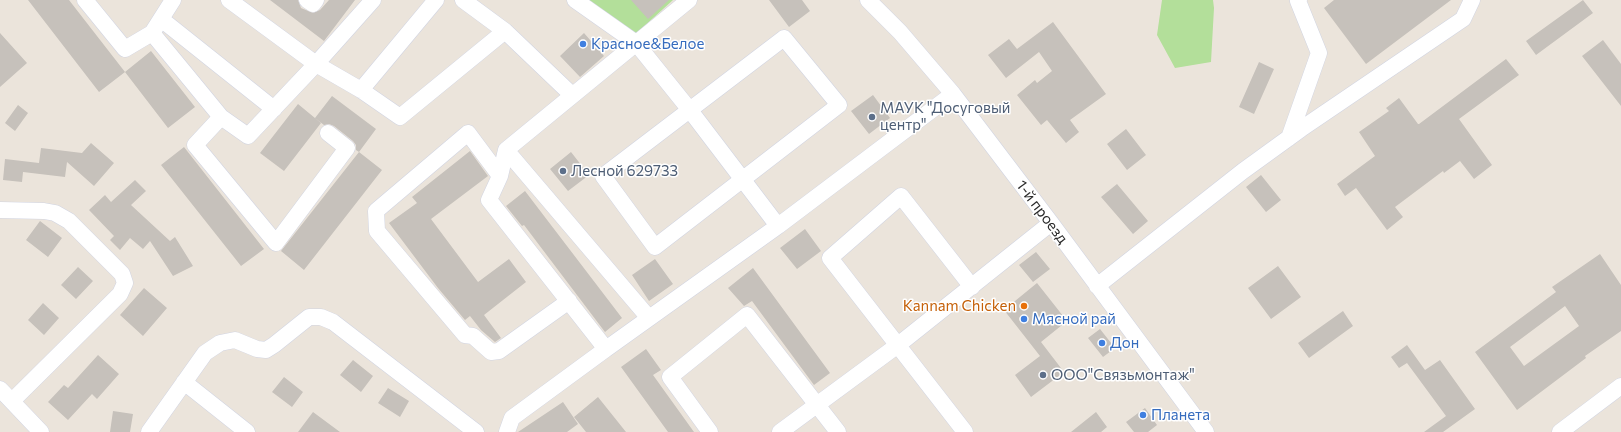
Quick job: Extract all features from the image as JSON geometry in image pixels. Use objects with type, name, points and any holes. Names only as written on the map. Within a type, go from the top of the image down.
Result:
[{"type":"street","points":[[85,0],[125,49],[152,33],[173,0]]},
{"type":"street","points":[[229,0],[316,64],[361,90],[400,117],[505,31]]},
{"type":"street","points":[[307,0],[313,4],[316,0]]},
{"type":"street","points":[[152,33],[222,117],[248,136],[316,64],[373,0]]},
{"type":"street","points":[[361,90],[436,0]]},
{"type":"street","points":[[462,0],[505,31],[572,95]]},
{"type":"street","points":[[575,0],[636,44],[689,109],[778,226]]},
{"type":"street","points":[[606,349],[489,200],[500,176],[506,150],[689,0]]},
{"type":"street","name":"1-й проезд","points":[[868,0],[900,32],[953,94],[1206,432]]},
{"type":"street","points":[[1290,138],[1319,52],[1298,1],[1299,0]]},
{"type":"street","points":[[1097,286],[1243,171],[1463,19],[1472,0]]},
{"type":"street","points":[[161,19],[274,108]]},
{"type":"street","points":[[784,38],[839,105],[655,247],[603,176],[689,109],[784,38]]},
{"type":"street","points":[[508,432],[512,418],[778,226],[953,94]]},
{"type":"street","points":[[222,117],[195,145],[276,243],[347,148],[328,133]]},
{"type":"street","points":[[500,176],[468,133],[376,211],[377,231],[464,335],[473,336],[491,352],[499,351],[569,301]]},
{"type":"street","points":[[506,150],[649,318]]},
{"type":"street","points":[[965,432],[830,258],[901,196],[972,287]]},
{"type":"street","points":[[0,210],[44,211],[55,213],[69,221],[122,274],[125,283],[120,294],[12,401]]},
{"type":"street","points":[[780,432],[898,345],[1051,223]]},
{"type":"street","points":[[710,432],[670,377],[747,314],[818,404],[838,432]]},
{"type":"street","points":[[149,432],[205,353],[220,343],[234,340],[257,349],[266,350],[309,317],[321,317],[332,322],[476,432]]},
{"type":"street","points":[[184,382],[247,432]]},
{"type":"street","points":[[1560,432],[1621,386]]},
{"type":"street","points":[[0,389],[41,432]]},
{"type":"green space","points":[[579,0],[673,0],[630,39]]},
{"type":"green space","points":[[1162,0],[1213,0],[1214,8],[1211,62],[1175,68],[1157,35]]},
{"type":"building","points":[[28,0],[69,0],[125,72],[99,92]]},
{"type":"building","points":[[270,0],[298,0],[301,8],[313,13],[320,10],[329,0],[355,0],[324,41]]},
{"type":"building","points":[[631,0],[669,0],[648,19]]},
{"type":"building","points":[[769,0],[802,0],[810,11],[789,27]]},
{"type":"building","points":[[1334,0],[1451,0],[1366,64],[1324,8]]},
{"type":"building","points":[[1583,0],[1593,13],[1536,55],[1526,41]]},
{"type":"building","points":[[1053,22],[1106,94],[1070,120],[1079,132],[1066,143],[1047,120],[1041,125],[1017,95],[1035,80],[1037,83],[1052,71],[1039,52],[1006,78],[988,55],[1009,39],[1017,49]]},
{"type":"building","points":[[0,33],[27,63],[0,87]]},
{"type":"building","name":"Красное&Белое","points":[[584,33],[604,56],[580,77],[560,56]]},
{"type":"building","points":[[1603,40],[1621,64],[1621,106],[1582,56]]},
{"type":"building","points":[[151,51],[195,107],[168,128],[125,72]]},
{"type":"building","points":[[1506,59],[1519,75],[1459,119],[1492,165],[1474,179],[1460,161],[1444,173],[1443,171],[1395,207],[1403,217],[1387,230],[1356,188],[1345,196],[1337,184],[1375,156],[1359,132],[1389,111],[1386,108],[1399,98],[1419,124]]},
{"type":"building","points":[[1259,62],[1274,69],[1254,114],[1239,107]]},
{"type":"building","points":[[873,95],[890,118],[869,134],[851,111]]},
{"type":"building","points":[[332,96],[376,129],[359,152],[356,150],[356,145],[353,141],[334,126],[329,124],[324,125],[315,118]]},
{"type":"building","points":[[298,104],[321,123],[284,171],[260,153]]},
{"type":"building","points":[[18,105],[28,113],[15,131],[5,123]]},
{"type":"building","points":[[1126,129],[1146,155],[1127,170],[1107,144]]},
{"type":"building","points":[[91,143],[114,163],[94,186],[67,162],[65,177],[23,172],[22,182],[3,180],[5,159],[39,163],[41,148],[82,153]]},
{"type":"building","points":[[184,147],[264,249],[241,266],[161,165]]},
{"type":"building","points":[[470,151],[488,176],[431,219],[478,282],[509,259],[526,282],[484,315],[501,338],[495,342],[481,330],[470,316],[465,320],[438,288],[389,223],[417,203],[412,197]]},
{"type":"building","points":[[359,152],[382,170],[304,270],[281,251]]},
{"type":"building","points":[[571,152],[589,175],[568,191],[550,169]]},
{"type":"building","points":[[1261,175],[1281,200],[1266,212],[1246,187]]},
{"type":"building","points":[[135,180],[146,191],[131,205],[170,241],[175,237],[193,266],[173,276],[150,241],[143,249],[130,238],[120,250],[110,240],[114,236],[89,210],[105,195],[111,202]]},
{"type":"building","points":[[1117,184],[1148,221],[1133,234],[1101,197]]},
{"type":"building","points":[[525,191],[622,318],[605,332],[524,225],[522,226],[506,206]]},
{"type":"building","points":[[40,221],[62,238],[48,257],[26,240]]},
{"type":"building","points":[[805,229],[821,251],[797,269],[780,248]]},
{"type":"building","points":[[1036,252],[1050,269],[1033,282],[1019,265]]},
{"type":"building","points":[[1600,254],[1621,285],[1621,331],[1585,356],[1586,358],[1517,410],[1475,352],[1556,292],[1552,287]],"holes":[[[1565,306],[1579,326],[1524,366],[1510,347]]]},
{"type":"building","points":[[655,259],[673,284],[649,301],[632,275]]},
{"type":"building","points":[[1278,266],[1301,297],[1271,319],[1248,288]]},
{"type":"building","points":[[78,267],[93,281],[76,299],[61,285]]},
{"type":"building","points":[[753,268],[830,373],[814,385],[752,301],[744,306],[728,288]]},
{"type":"building","points":[[1037,283],[1067,321],[1041,342],[1064,372],[1031,397],[1015,375],[1040,356],[1004,310]]},
{"type":"building","points":[[144,288],[167,308],[143,336],[120,315]]},
{"type":"building","points":[[43,303],[59,318],[44,335],[28,320]]},
{"type":"building","points":[[1343,311],[1353,326],[1309,358],[1298,343]]},
{"type":"building","name":"Дон","points":[[1100,329],[1115,348],[1103,357],[1088,338]]},
{"type":"building","points":[[1407,345],[1425,370],[1440,360],[1475,409],[1443,432],[1424,432],[1446,416],[1407,363],[1399,368],[1391,357]]},
{"type":"building","points":[[646,349],[661,370],[653,375],[694,432],[668,432],[621,367]]},
{"type":"building","points":[[98,355],[119,374],[97,399],[92,394],[68,420],[48,402],[64,385],[68,388]]},
{"type":"building","points":[[353,360],[373,376],[361,392],[340,375]]},
{"type":"building","points":[[284,377],[303,392],[292,407],[272,392]]},
{"type":"building","points":[[388,388],[409,401],[400,417],[378,403]]},
{"type":"building","points":[[598,397],[626,432],[586,432],[574,417]]},
{"type":"building","points":[[563,402],[578,424],[567,432],[518,432]]},
{"type":"building","name":"Планета","points":[[1145,408],[1157,425],[1148,432],[1134,432],[1126,422]]},
{"type":"building","points":[[113,411],[133,414],[130,432],[110,432]]},
{"type":"building","points":[[313,412],[340,432],[298,432]]},
{"type":"building","points":[[1096,412],[1107,427],[1101,432],[1071,432]]},
{"type":"place","name":"Красное&Белое","points":[[583,44]]},
{"type":"place","name":"МАУК \"Досуговый центр\"","points":[[872,117]]},
{"type":"place","name":"Лесной 629733","points":[[563,171]]},
{"type":"place","name":"Kannam Chicken","points":[[1024,306]]},
{"type":"place","name":"Мясной рай","points":[[1024,319]]},
{"type":"place","name":"Дон","points":[[1102,343]]},
{"type":"place","name":"ООО\"Связьмонтаж\"","points":[[1043,375]]},
{"type":"place","name":"Планета","points":[[1143,415]]}]
